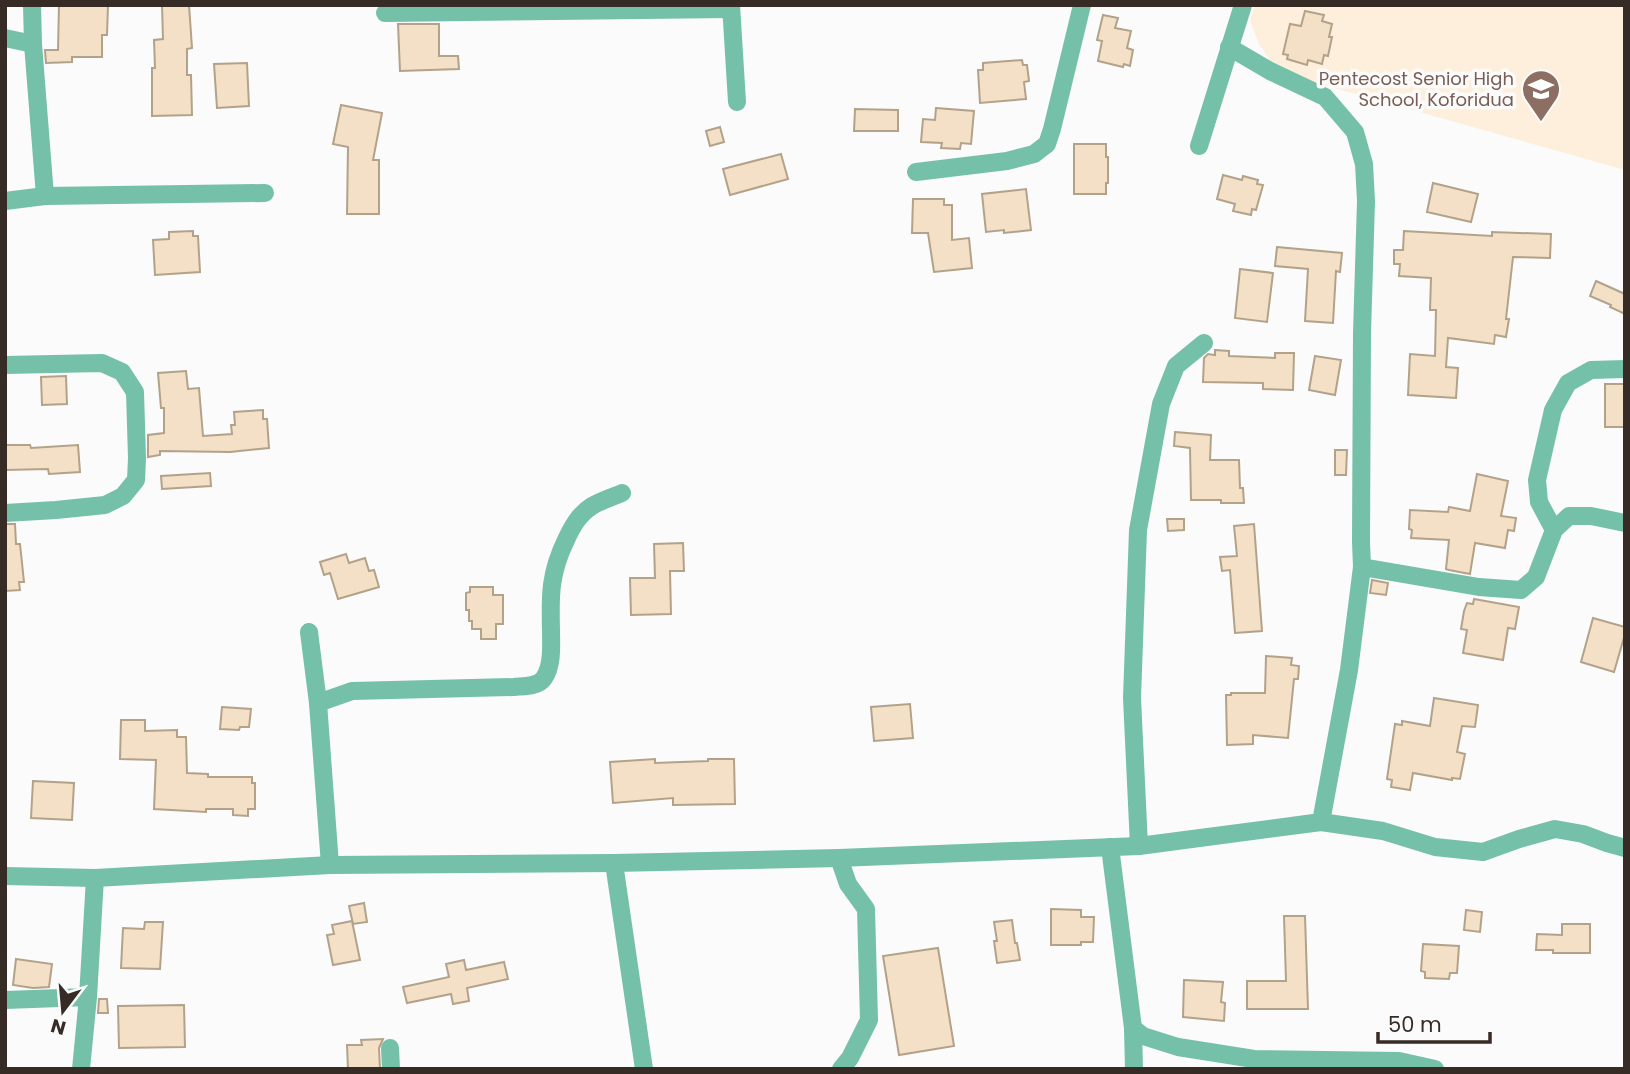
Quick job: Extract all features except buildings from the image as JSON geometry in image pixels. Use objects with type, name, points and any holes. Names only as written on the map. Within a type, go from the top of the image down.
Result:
[{"type":"street","points":[[32,5],[45,196]]},
{"type":"street","points":[[916,172],[1007,161],[1034,154],[1047,144],[1082,5]]},
{"type":"street","points":[[1199,146],[1243,5]]},
{"type":"street","points":[[385,13],[731,7],[737,102]]},
{"type":"street","points":[[5,38],[33,44]]},
{"type":"street","points":[[1229,47],[1269,71],[1325,97],[1355,132],[1364,164],[1366,201],[1362,333],[1362,567],[1349,670],[1321,822]]},
{"type":"street","points":[[5,201],[45,196],[265,193]]},
{"type":"street","points":[[1139,846],[1132,698],[1138,530],[1161,404],[1175,366],[1204,343]]},
{"type":"street","points":[[5,365],[102,363],[122,372],[135,392],[137,458],[136,480],[123,496],[105,505],[5,513]]},
{"type":"street","points":[[1554,530],[1539,502],[1537,480],[1553,410],[1568,383],[1591,370],[1625,369]]},
{"type":"street","points":[[318,703],[352,691],[514,687],[534,685],[544,679],[552,649],[550,597],[558,556],[573,523],[591,506],[622,494]]},
{"type":"street","points":[[1362,567],[1479,587],[1521,590],[1536,577],[1554,530],[1569,516],[1591,516],[1625,523]]},
{"type":"street","points":[[309,632],[318,703],[330,865]]},
{"type":"street","points":[[5,876],[95,877],[330,865],[839,859],[1139,846],[1321,822],[1383,831],[1435,847],[1483,852],[1555,829],[1583,834],[1625,848]]},
{"type":"street","points":[[1110,847],[1133,1028],[1134,1069]]},
{"type":"street","points":[[839,859],[848,884],[866,909],[869,1020],[850,1058],[841,1069]]},
{"type":"street","points":[[614,863],[644,1069]]},
{"type":"street","points":[[81,1069],[89,997],[95,877]]},
{"type":"street","points":[[5,1000],[89,997]]},
{"type":"street","points":[[1133,1028],[1143,1036],[1178,1047],[1254,1059],[1399,1061],[1435,1069]]},
{"type":"street","points":[[390,1048],[391,1069]]},
{"type":"shaded area","name":"Pentecost Senior High School, Koforidua","points":[[1255,5],[1625,5],[1625,170],[1288,75],[1274,67],[1259,44],[1250,21]]},
{"type":"place","name":"Pentecost Senior High School, Koforidua","points":[[1541,123]]}]
